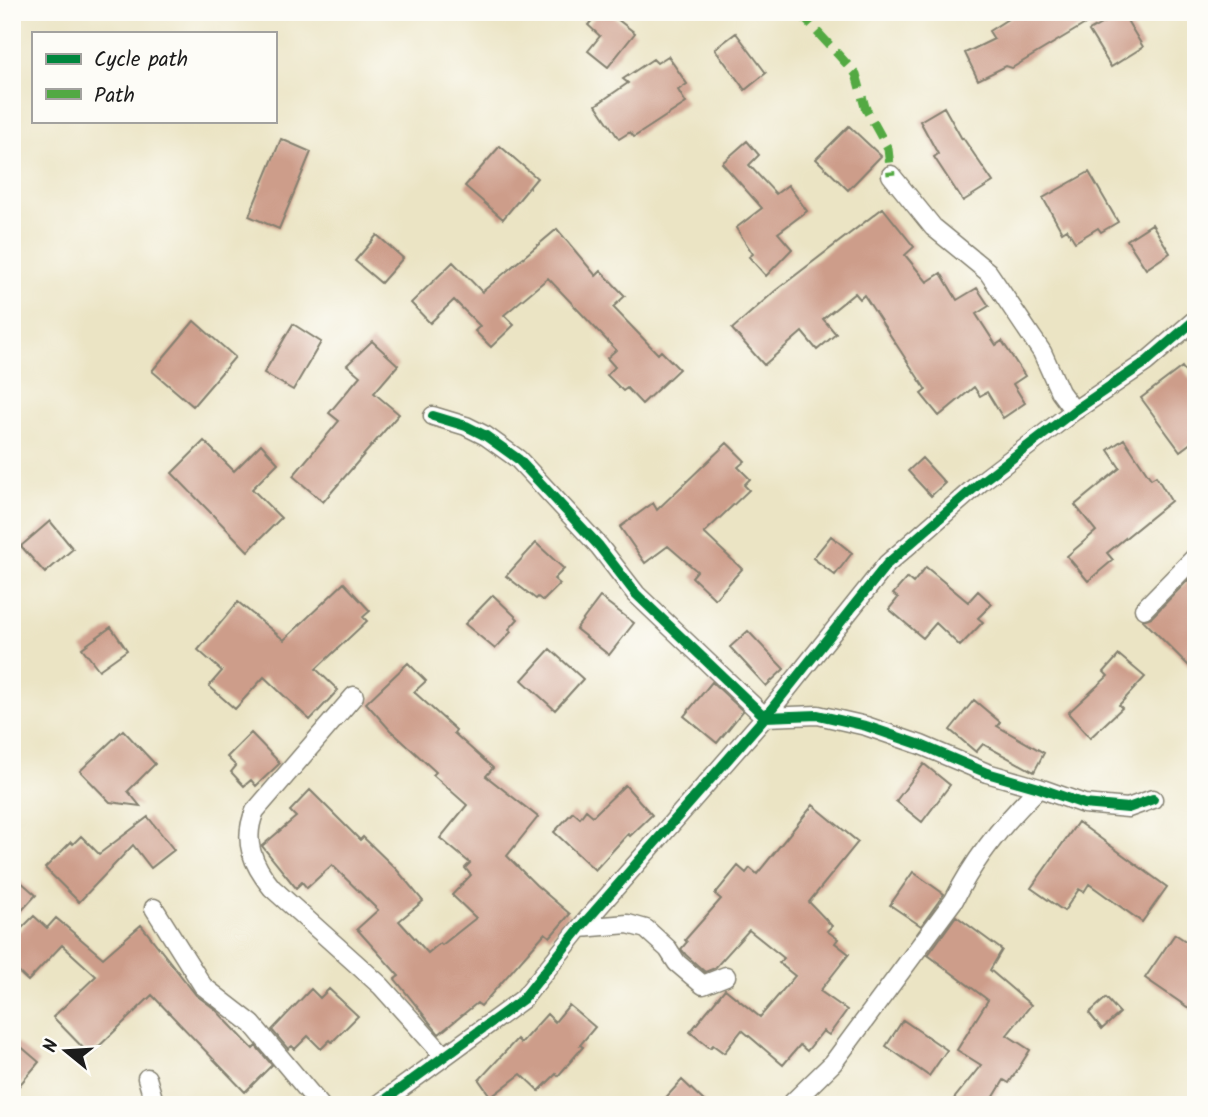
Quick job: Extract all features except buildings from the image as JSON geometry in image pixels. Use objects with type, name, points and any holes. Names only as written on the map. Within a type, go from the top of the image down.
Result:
[{"type":"street","points":[[891,175],[933,227],[988,271],[1042,352],[1060,392],[1074,411]]},
{"type":"street","points":[[378,1105],[523,999],[580,928],[765,717],[887,564],[981,482],[1074,411],[1146,362],[1196,319]]},
{"type":"street","points":[[433,416],[466,426],[486,436],[518,459],[599,546],[636,594],[765,717],[818,715],[866,726],[987,773],[1084,804],[1128,808],[1153,799]]},
{"type":"street","points":[[1144,609],[1196,556]]},
{"type":"street","points":[[354,696],[254,811],[249,824],[249,847],[257,869],[272,888],[382,986],[444,1056]]},
{"type":"street","points":[[790,1105],[833,1063],[954,900],[965,879],[1013,813],[1039,788]]},
{"type":"street","points":[[154,908],[203,986],[252,1024],[320,1105]]},
{"type":"street","points":[[580,928],[628,924],[646,929],[668,948],[677,963],[703,985],[726,976]]},
{"type":"street","points":[[147,1078],[155,1105]]},
{"type":"marked path","points":[[799,12],[856,74],[865,107],[888,149],[891,175]]},
{"type":"cycle path","points":[[378,1105],[523,999],[580,928],[765,717],[887,564],[981,482],[1074,411],[1146,362],[1196,319]]},
{"type":"cycle path","points":[[433,416],[466,426],[486,436],[518,459],[599,546],[636,594],[765,717],[818,715],[866,726],[921,745],[987,773],[1084,804],[1128,808],[1153,799]]}]
